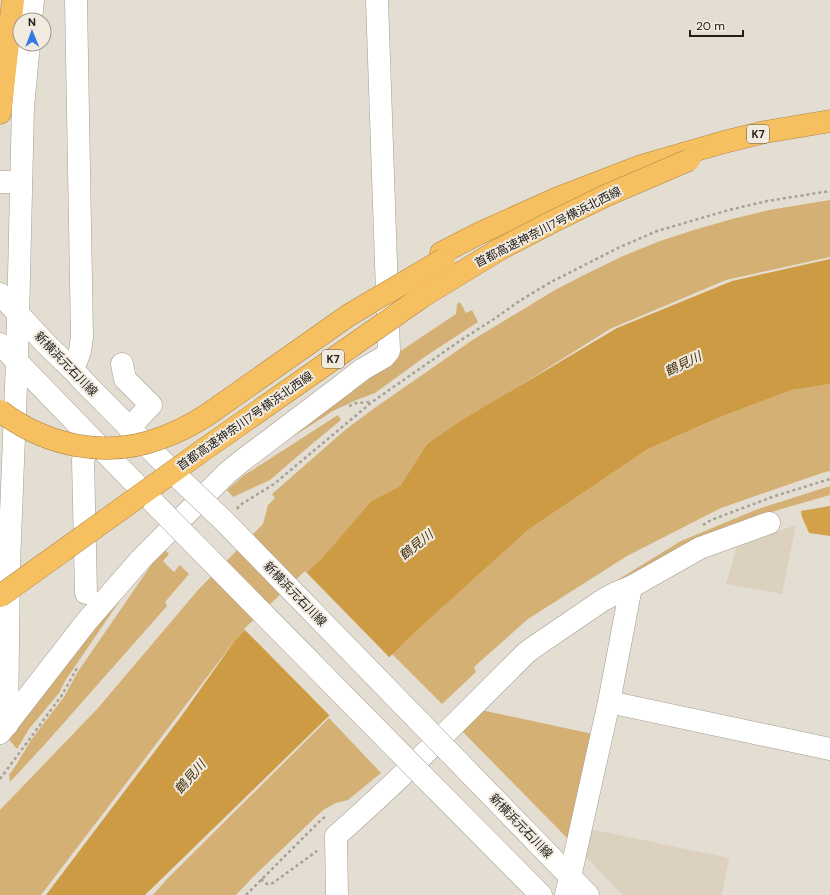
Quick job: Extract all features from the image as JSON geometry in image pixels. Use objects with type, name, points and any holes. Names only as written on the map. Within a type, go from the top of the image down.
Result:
[{"type":"highway","points":[[0,113],[13,0]]},
{"type":"highway","name":"K7","points":[[0,411],[33,432],[80,446],[107,448],[134,446],[160,439],[188,427],[207,415],[349,316],[444,259],[483,239],[567,203],[724,142],[765,132],[830,122]]},
{"type":"highway","name":"K7","points":[[0,402],[15,414],[36,426],[81,440],[106,442],[133,439],[157,433],[184,421],[205,409],[345,311],[441,253],[480,233],[558,198],[641,166],[727,149],[766,139],[830,128]]},
{"type":"highway","name":"首都高速神奈川7号横浜北西線","points":[[0,587],[203,440],[418,291],[498,243],[600,188],[643,169],[688,156]]},
{"type":"highway","name":"首都高速神奈川7号横浜北西線","points":[[0,596],[206,448],[423,296],[500,249],[688,156]]},
{"type":"street","points":[[32,12],[33,0]]},
{"type":"street","points":[[73,370],[80,351],[82,337],[76,0]]},
{"type":"street","points":[[4,729],[87,606],[141,559],[227,473],[363,369],[384,357],[389,351],[377,0]]},
{"type":"street","points":[[4,729],[18,313],[11,182],[23,107],[28,52]]},
{"type":"street","name":"新横浜元石川線","points":[[0,294],[46,344],[182,481],[224,521],[448,750],[568,886],[588,895]]},
{"type":"street","points":[[0,344],[155,504],[541,895]]},
{"type":"street","points":[[122,364],[125,380],[151,405],[129,428]]},
{"type":"street","points":[[87,606],[83,460],[86,453],[97,444]]},
{"type":"street","points":[[337,895],[336,836],[370,806],[526,653],[603,600],[631,587],[700,548],[769,523]]},
{"type":"street","points":[[568,886],[609,702],[631,587]]},
{"type":"street","points":[[609,702],[830,749]]},
{"type":"path","points":[[240,505],[274,484],[372,402],[461,340],[551,282],[620,247],[664,229],[729,210],[768,201],[830,191]]},
{"type":"path","points":[[261,879],[270,885],[336,836]]},
{"type":"shaded area","points":[[830,200],[830,257],[726,280],[610,329],[427,444],[400,486],[371,501],[322,558],[236,639],[41,895],[0,895],[0,810],[98,708],[198,590],[263,524],[268,505],[275,498],[272,494],[345,430],[474,339],[555,290],[623,256],[660,241],[732,219],[769,210]]},
{"type":"shaded area","points":[[460,302],[466,313],[472,310],[478,322],[426,356],[375,393],[333,411],[283,443],[375,368],[456,314],[457,304]]},
{"type":"shaded area","points":[[830,384],[830,471],[721,508],[627,556],[528,619],[474,667],[476,672],[442,704],[392,654],[528,530],[648,449],[718,418],[792,390]]},
{"type":"shaded area","points":[[338,415],[341,420],[270,480],[233,497],[227,490],[243,476]]},
{"type":"shaded area","points":[[830,486],[830,495],[761,515],[686,545],[606,587],[681,541],[758,509]]},
{"type":"shaded area","points":[[830,506],[830,536],[809,533],[801,511]]},
{"type":"shaded area","points":[[796,525],[782,594],[726,584],[737,546]]},
{"type":"shaded area","points":[[165,550],[169,554],[163,561],[174,572],[180,565],[189,574],[165,602],[167,606],[10,782],[9,775],[31,740],[64,697],[77,673],[154,561]]},
{"type":"shaded area","points":[[153,552],[65,681],[59,693],[29,729],[17,749],[7,737]]},
{"type":"shaded area","points":[[481,710],[593,734],[568,839],[462,731]]},
{"type":"shaded area","points":[[329,718],[381,773],[348,800],[336,803],[323,810],[236,895],[153,895],[168,878]]},
{"type":"shaded area","points":[[590,829],[729,858],[722,895],[623,895],[584,855]]},
{"type":"water","name":"鶴見川","points":[[830,259],[830,384],[792,390],[718,418],[648,449],[528,530],[410,637],[145,895],[46,895],[180,718],[236,639],[322,558],[371,501],[400,486],[427,444],[462,420],[617,328],[732,281]]},
{"type":"pier","points":[[305,571],[391,659],[331,717],[244,629]]}]
